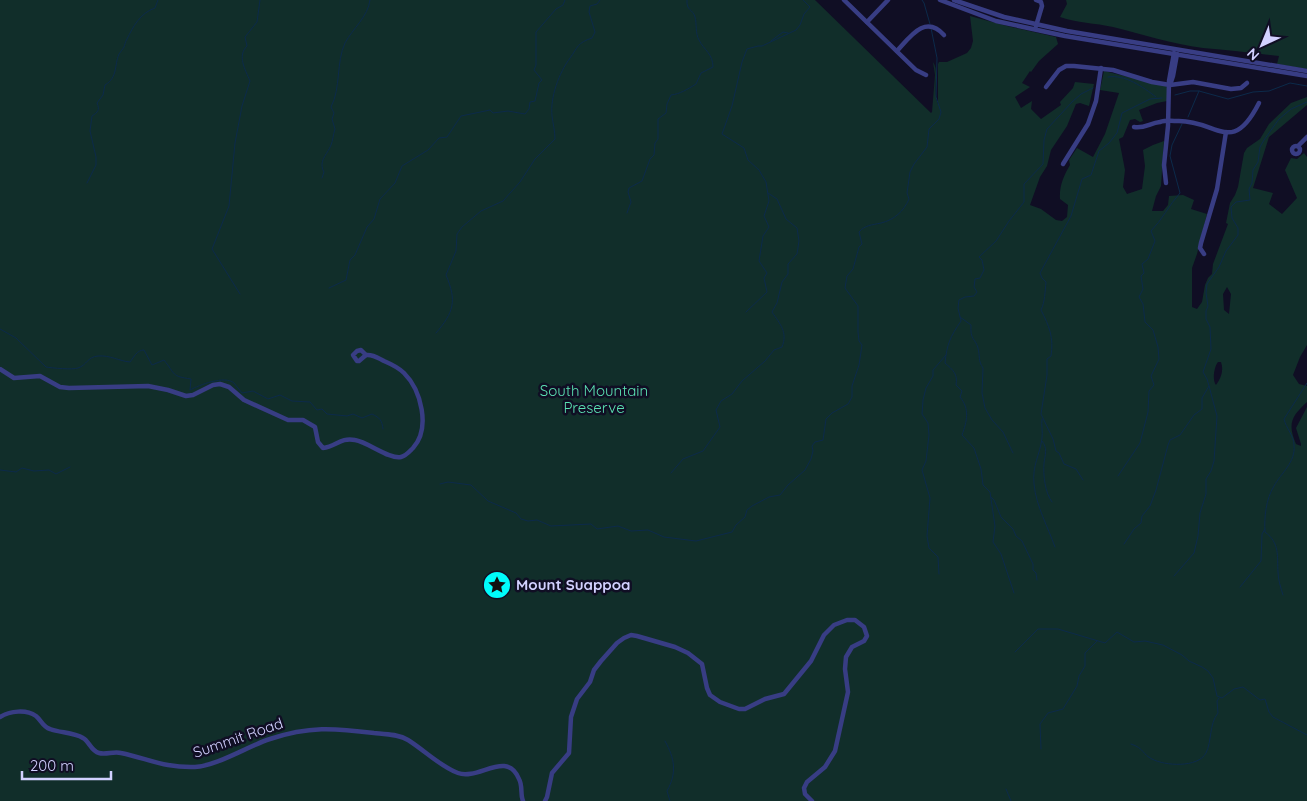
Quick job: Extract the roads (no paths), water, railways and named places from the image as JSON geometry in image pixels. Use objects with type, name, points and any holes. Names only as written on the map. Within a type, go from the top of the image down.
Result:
[{"type":"street","points":[[844,0],[916,70],[926,76]]},
{"type":"street","points":[[867,22],[888,0]]},
{"type":"street","points":[[940,0],[985,18],[1094,36],[1307,76]]},
{"type":"street","points":[[954,0],[1036,27]]},
{"type":"street","points":[[1036,27],[1042,6],[1038,1]]},
{"type":"street","points":[[897,51],[920,28],[928,26],[935,28],[944,36]]},
{"type":"street","points":[[1176,52],[1307,71]]},
{"type":"street","points":[[1166,183],[1164,165],[1170,85],[1176,52]]},
{"type":"street","points":[[1046,87],[1056,72],[1066,66],[1101,68],[1170,85],[1193,82],[1231,89],[1240,88],[1246,83]]},
{"type":"street","points":[[1063,164],[1088,124],[1096,101],[1101,68]]},
{"type":"street","points":[[1134,127],[1141,128],[1158,122],[1188,121],[1215,130],[1233,132],[1246,125],[1259,103]]},
{"type":"street","points":[[1204,254],[1200,248],[1217,189],[1226,132]]},
{"type":"street","points":[[1298,146],[1307,137]]},
{"type":"street","points":[[0,369],[14,378],[40,376],[60,387],[148,386],[168,390],[182,396],[194,395],[210,386],[220,384],[229,387],[244,400],[288,420],[303,420],[311,423],[315,426],[318,442],[323,448],[343,439],[355,440],[367,443],[380,452],[402,457],[416,445],[421,433],[422,421],[418,394],[402,371],[378,358],[366,354]]},
{"type":"street","points":[[545,801],[552,773],[569,753],[571,717],[577,699],[590,682],[598,664],[621,639],[629,636],[638,636],[675,647],[688,654],[702,664],[710,695],[734,708],[745,709],[763,700],[784,694],[810,661],[821,639],[829,629],[845,620],[855,620],[864,627],[867,636],[864,641],[854,646],[847,655],[845,669],[848,692],[836,748],[825,767],[804,786],[804,792],[812,801]]},
{"type":"street","name":"Summit Road","points":[[0,717],[6,713],[14,712],[31,714],[36,716],[48,729],[83,738],[94,751],[99,753],[120,752],[162,765],[185,767],[207,765],[256,743],[286,733],[309,729],[328,728],[387,734],[406,739],[447,767],[461,774],[470,774],[497,766],[509,768],[516,772],[519,778],[523,801]]},
{"type":"waterway","points":[[87,183],[96,165],[90,131],[92,116],[98,109],[97,103],[103,95],[105,85],[114,75],[117,58],[132,30],[145,13],[155,8],[158,0]]},
{"type":"waterway","points":[[240,294],[212,249],[229,206],[235,143],[242,106],[250,81],[242,58],[247,46],[245,37],[257,22],[260,0]]},
{"type":"waterway","points":[[322,178],[324,172],[322,168],[323,161],[331,145],[335,129],[332,119],[334,113],[331,107],[336,92],[342,50],[366,12],[370,0]]},
{"type":"waterway","points":[[329,288],[346,280],[350,260],[355,255],[367,227],[374,219],[380,199],[395,183],[402,166],[428,150],[439,138],[447,137],[461,116],[490,110],[493,113],[508,111],[525,114],[529,109],[530,102],[535,101],[539,83],[542,80],[534,70],[536,65],[536,32],[556,9],[563,5],[565,0]]},
{"type":"waterway","points":[[436,333],[447,319],[452,306],[452,292],[446,275],[456,251],[457,234],[462,227],[481,211],[503,201],[520,182],[535,159],[555,139],[552,101],[556,85],[562,71],[577,48],[583,42],[592,38],[595,32],[589,12],[590,6],[597,4],[600,0]]},
{"type":"waterway","points":[[627,213],[631,202],[628,192],[629,188],[642,181],[650,159],[654,155],[655,143],[658,139],[658,119],[666,113],[671,95],[696,84],[701,73],[713,67],[710,55],[698,37],[695,17],[688,6],[687,0]]},
{"type":"waterway","points":[[746,312],[767,292],[764,278],[767,273],[759,261],[763,236],[769,227],[764,216],[769,201],[766,182],[759,170],[748,160],[744,148],[722,134],[732,106],[742,62],[747,49],[762,46],[796,30],[810,7],[803,0]]},
{"type":"waterway","points":[[922,0],[930,24]]},
{"type":"waterway","points":[[440,484],[448,482],[471,485],[488,501],[516,513],[521,519],[528,521],[537,520],[551,526],[591,524],[597,529],[618,526],[631,531],[648,530],[664,537],[696,541],[732,532],[736,525],[745,517],[747,510],[752,506],[769,497],[780,495],[805,470],[811,459],[812,446],[815,442],[823,440],[826,419],[832,413],[848,404],[852,397],[852,386],[859,365],[862,345],[859,341],[858,332],[858,306],[845,288],[847,276],[853,269],[859,247],[862,244],[859,232],[866,227],[886,222],[901,211],[907,203],[909,199],[907,193],[910,172],[927,147],[929,129],[939,119],[941,112],[936,97],[937,58],[931,28]]},
{"type":"waterway","points":[[771,41],[783,32],[788,33]]},
{"type":"waterway","points":[[1108,77],[1127,79],[1140,85],[1156,97]]},
{"type":"waterway","points":[[1175,95],[1199,91],[1228,99],[1253,92],[1269,91],[1290,83],[1307,86]]},
{"type":"waterway","points":[[1014,593],[1001,554],[993,542],[995,526],[990,492],[983,485],[981,469],[974,448],[962,435],[966,420],[965,406],[960,397],[962,391],[956,385],[956,375],[953,370],[945,363],[946,356],[950,341],[961,321],[958,308],[959,300],[974,296],[977,292],[974,287],[975,279],[980,278],[984,270],[982,260],[979,257],[996,241],[1024,202],[1024,184],[1043,164],[1044,140],[1047,129],[1072,102],[1081,94],[1093,88]]},
{"type":"waterway","points":[[1188,117],[1199,91]]},
{"type":"waterway","points":[[1083,480],[1076,469],[1064,464],[1059,453],[1056,451],[1053,439],[1041,414],[1047,375],[1047,359],[1051,356],[1052,343],[1041,310],[1046,282],[1040,273],[1071,216],[1082,179],[1091,175],[1099,151],[1117,133],[1122,113],[1150,99],[1162,98]]},
{"type":"waterway","points":[[1124,544],[1134,529],[1141,523],[1142,516],[1150,506],[1170,440],[1180,435],[1194,415],[1202,409],[1202,398],[1209,386],[1203,372],[1211,349],[1210,327],[1206,319],[1208,306],[1207,284],[1219,267],[1226,251],[1238,235],[1238,228],[1232,218],[1231,207],[1236,202],[1250,200],[1249,189],[1252,183],[1253,170],[1258,162],[1260,147],[1279,119],[1291,109],[1307,102]]},
{"type":"waterway","points":[[1118,476],[1140,443],[1148,412],[1149,391],[1154,385],[1151,376],[1159,359],[1153,330],[1145,322],[1143,304],[1139,297],[1143,289],[1141,276],[1144,273],[1142,264],[1148,259],[1155,241],[1151,231],[1180,193],[1170,156],[1172,145],[1182,124]]},
{"type":"waterway","points":[[671,473],[683,459],[703,451],[720,427],[716,410],[721,401],[732,394],[742,381],[765,361],[774,350],[782,347],[784,342],[784,332],[772,312],[777,303],[782,282],[788,274],[788,264],[797,254],[799,241],[797,228],[786,219],[777,199],[768,193]]},
{"type":"waterway","points":[[960,317],[971,325],[972,336],[978,348],[983,368],[982,393],[985,408],[992,420],[1003,432],[1013,453]]},
{"type":"waterway","points":[[0,329],[16,338],[46,367],[75,369],[98,356],[107,356],[130,362],[138,352],[144,350],[152,365],[164,360],[174,374],[191,379],[190,390],[218,380],[230,381],[242,393],[253,391],[268,399],[280,395],[292,401],[310,402],[317,410],[322,409],[327,414],[347,416],[353,414],[362,418],[372,414],[380,420],[383,429]]},
{"type":"waterway","points":[[939,574],[938,557],[929,548],[927,536],[930,498],[922,470],[926,461],[929,435],[928,423],[922,414],[923,400],[926,388],[933,376],[933,370],[946,355]]},
{"type":"waterway","points":[[1283,595],[1278,578],[1275,545],[1270,536],[1265,532],[1265,514],[1271,491],[1293,457],[1293,438],[1284,419],[1307,383]]},
{"type":"waterway","points":[[1174,576],[1194,553],[1200,513],[1206,494],[1206,479],[1214,461],[1217,416],[1209,386]]},
{"type":"waterway","points":[[1042,419],[1042,438],[1034,471],[1034,484],[1040,508],[1055,547]]},
{"type":"waterway","points":[[1042,441],[1046,449],[1045,484],[1052,502]]},
{"type":"waterway","points":[[0,470],[16,472],[22,468],[34,471],[49,470],[56,474],[70,467]]},
{"type":"waterway","points":[[991,497],[1001,517],[1022,541],[1033,564],[1037,580]]},
{"type":"waterway","points":[[1240,587],[1261,561],[1262,534],[1265,529]]},
{"type":"waterway","points":[[1015,652],[1038,629],[1058,629],[1105,643],[1117,632],[1134,642],[1145,641],[1163,645],[1208,671],[1213,678],[1217,696],[1222,698],[1234,689],[1243,687],[1260,700],[1265,699],[1269,712],[1273,717],[1307,735]]},
{"type":"waterway","points":[[1041,749],[1040,724],[1048,713],[1063,709],[1077,686],[1079,676],[1085,666],[1085,653],[1097,641]]},
{"type":"waterway","points":[[1131,744],[1138,747],[1149,757],[1165,763],[1189,763],[1202,758],[1208,748],[1213,722],[1218,713],[1217,701],[1219,698]]},
{"type":"waterway","points":[[665,741],[674,766],[667,791],[670,801]]},
{"type":"waterway","points":[[1006,789],[1011,801]]},
{"type":"place","name":"Mount Suappoa","points":[[497,585]]},
{"type":"park label","name":"South Mountain Preserve","points":[[594,400]]}]
